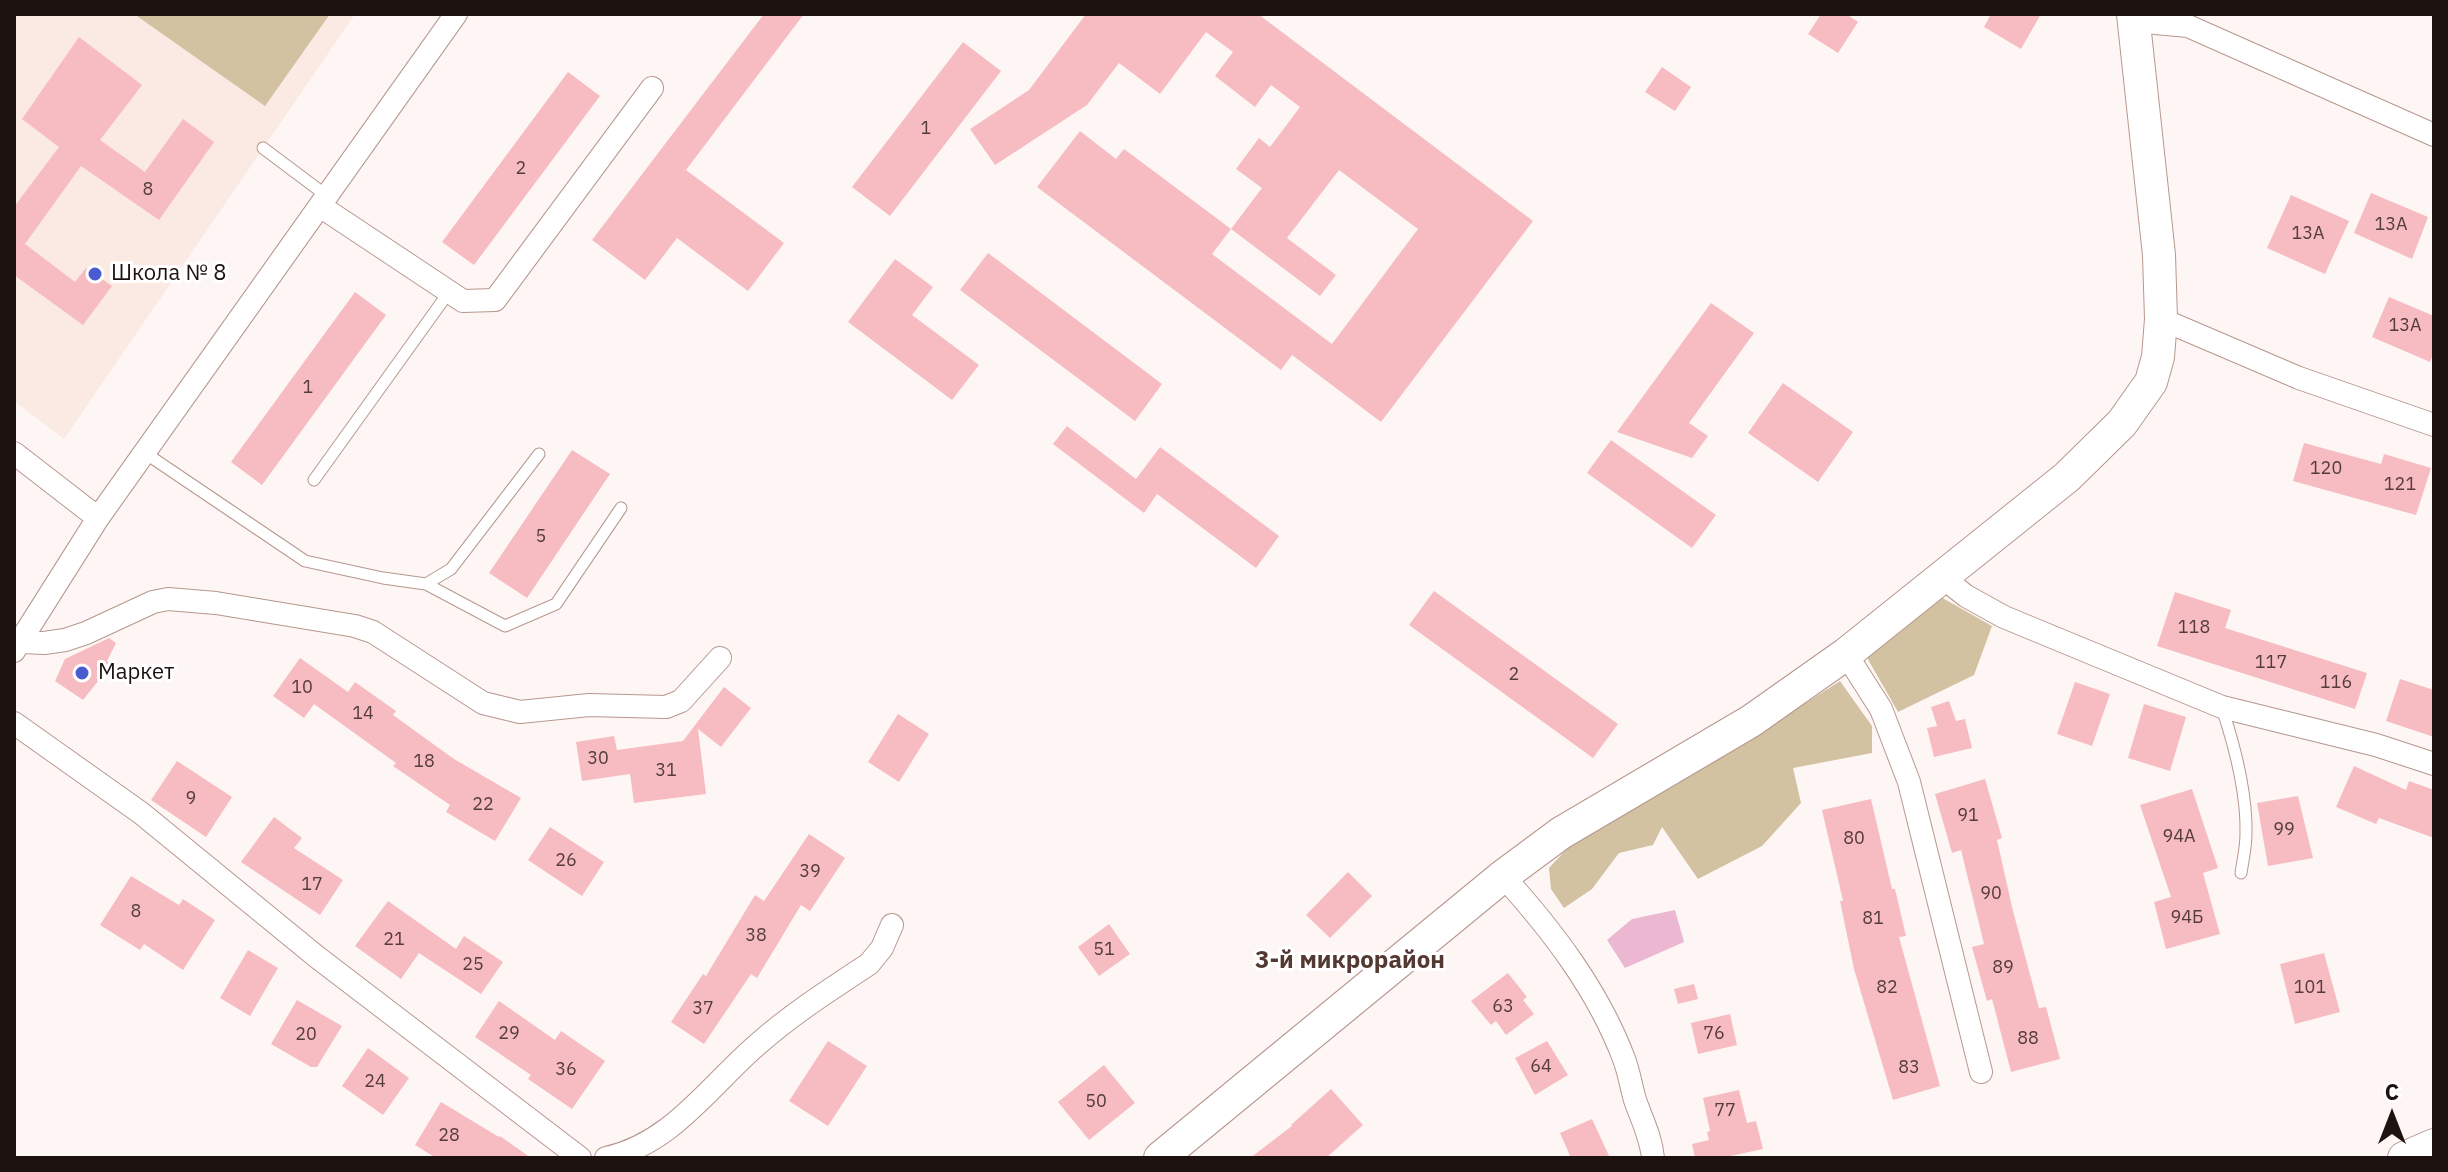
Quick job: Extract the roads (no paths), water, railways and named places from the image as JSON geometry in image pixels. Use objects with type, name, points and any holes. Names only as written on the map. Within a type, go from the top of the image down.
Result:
[{"type":"street","points":[[17,646],[98,518],[456,14]]},
{"type":"street","points":[[1160,1158],[1503,876],[1568,828],[1751,721],[1916,601],[2077,468],[2122,423],[2151,382],[2158,357],[2161,319],[2159,255],[2134,18],[2188,26],[2434,135]]},
{"type":"street","points":[[324,201],[463,301],[495,300],[652,88]]},
{"type":"street","points":[[2161,319],[2299,378],[2434,425]]},
{"type":"street","points":[[14,453],[98,518]]},
{"type":"street","points":[[1942,577],[1966,596],[2004,617],[2222,707],[2376,745],[2434,764]]},
{"type":"street","points":[[17,646],[65,640],[153,602],[168,599],[216,603],[312,617],[364,629],[483,703],[520,712],[589,705],[666,707],[681,701],[720,658]]},
{"type":"street","points":[[1846,654],[1881,709],[1909,782],[1981,1072]]},
{"type":"street","points":[[14,723],[141,813],[317,957],[580,1158]]},
{"type":"street","points":[[1503,876],[1532,908],[1584,979],[1610,1025],[1651,1140],[1653,1158]]},
{"type":"street","points":[[606,1158],[658,1136],[695,1105],[757,1044],[869,964],[882,948],[892,925]]},
{"type":"street","points":[[2404,1158],[2434,1145]]},
{"type":"lane","points":[[263,148],[324,201]]},
{"type":"lane","points":[[314,480],[449,292]]},
{"type":"lane","points":[[145,453],[305,561],[426,584],[505,626],[556,604],[621,508]]},
{"type":"lane","points":[[426,584],[451,569],[539,454]]},
{"type":"lane","points":[[2222,707],[2231,734],[2245,811],[2246,835],[2241,873]]},
{"type":"place","name":"Школа № 8","points":[[95,274]]},
{"type":"place","name":"Маркет","points":[[82,673]]},
{"type":"district","name":"3-й микрорайон","points":[[1350,961]]}]
